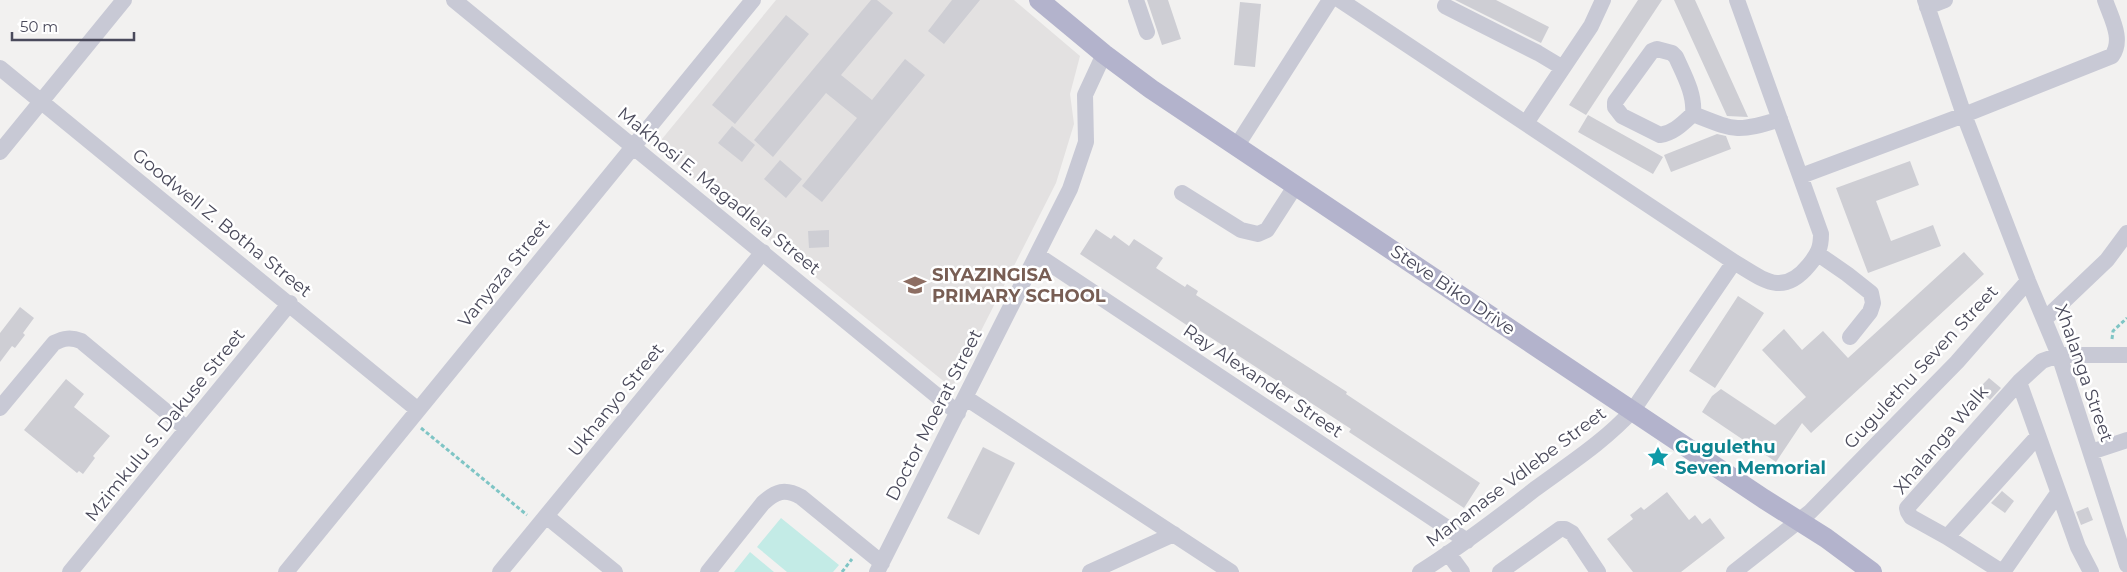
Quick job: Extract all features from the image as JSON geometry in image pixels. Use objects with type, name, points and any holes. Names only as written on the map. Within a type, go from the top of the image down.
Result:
[{"type":"main road","name":"Steve Biko Drive","points":[[1048,3],[1104,54],[1151,89],[1633,410],[1764,500],[1794,526],[1872,572]]},
{"type":"street","points":[[0,152],[124,0]]},
{"type":"street","name":"Makhosi E. Magadlela Street","points":[[454,0],[958,412]]},
{"type":"street","name":"Vanyaza Street","points":[[286,572],[753,0]]},
{"type":"street","points":[[1136,0],[1147,32]]},
{"type":"street","points":[[1236,147],[1330,0]]},
{"type":"street","points":[[1340,0],[1734,262],[1762,278],[1776,283],[1787,283],[1802,274],[1818,254],[1821,246],[1820,234],[1737,0]]},
{"type":"street","points":[[1526,123],[1591,26],[1603,0]]},
{"type":"street","points":[[1926,3],[1945,0]]},
{"type":"street","points":[[1801,176],[2112,56],[2116,50],[2117,34],[2105,0]]},
{"type":"street","name":"Xhalanga Street","points":[[1926,3],[1964,114],[2028,281],[2059,355],[2127,563]]},
{"type":"street","points":[[1445,6],[1538,53],[1563,68]]},
{"type":"street","points":[[1657,49],[1672,53],[1676,57],[1690,90],[1694,104],[1693,114],[1672,132],[1660,135],[1622,116],[1615,106],[1615,102],[1652,51],[1657,49]]},
{"type":"street","name":"Doctor Moerat Street","points":[[880,568],[1070,189],[1086,142],[1085,95],[1104,54]]},
{"type":"street","name":"Goodwell Z. Botha Street","points":[[0,68],[290,304],[414,414]]},
{"type":"street","points":[[1693,114],[1734,129],[1752,128],[1780,120]]},
{"type":"street","points":[[1182,193],[1241,230],[1258,234],[1267,230],[1296,185]]},
{"type":"street","points":[[2045,319],[2107,260],[2127,234]]},
{"type":"street","name":"Ukhanyo Street","points":[[500,572],[763,252]]},
{"type":"street","points":[[1818,254],[1871,293],[1872,303],[1870,312],[1850,337]]},
{"type":"street","name":"Ray Alexander Street","points":[[1037,255],[1467,540]]},
{"type":"street","name":"Mananase Vdlebe Street","points":[[1420,572],[1467,540],[1599,442],[1633,410],[1734,262]]},
{"type":"street","name":"Gugulethu Seven Street","points":[[1734,572],[1794,526],[1957,362],[2028,281]]},
{"type":"street","name":"Mzimkulu S. Dakuse Street","points":[[70,572],[290,304]]},
{"type":"street","points":[[0,408],[54,343],[62,339],[74,338],[81,341],[187,429]]},
{"type":"street","points":[[2059,355],[2119,355]]},
{"type":"street","name":"Xhalanga Walk","points":[[2058,493],[2002,572],[1947,537],[1911,517],[1908,512],[1908,508],[2019,382],[2042,361],[2059,355]]},
{"type":"street","points":[[2019,382],[2078,547],[2091,572]]},
{"type":"street","points":[[966,398],[1231,572]]},
{"type":"street","points":[[1947,537],[2038,436]]},
{"type":"street","points":[[2091,452],[2127,440]]},
{"type":"street","points":[[708,572],[763,503],[774,493],[782,491],[791,491],[801,497],[880,568]]},
{"type":"street","points":[[543,520],[615,572]]},
{"type":"street","points":[[1500,572],[1560,529],[1572,533],[1598,572]]},
{"type":"street","points":[[1090,572],[1174,534]]},
{"type":"street","points":[[1448,553],[1462,572]]},
{"type":"path","points":[[2119,355],[2113,331],[2127,318]]},
{"type":"path","points":[[414,414],[543,520]]},
{"type":"shaded area","name":"SIYAZINGISA PRIMARY SCHOOL","points":[[776,0],[1014,0],[1080,56],[1070,94],[1074,124],[1056,183],[952,388],[664,154],[662,139]]},
{"type":"shaded area","points":[[781,518],[839,565],[833,572],[787,572],[757,547]]},
{"type":"shaded area","points":[[750,552],[774,572],[734,572]]},
{"type":"building","points":[[871,0],[877,0],[893,13],[841,75],[872,100],[905,59],[925,75],[822,202],[802,186],[857,118],[826,93],[773,157],[754,140]]},
{"type":"building","points":[[952,0],[980,0],[944,44],[928,31]]},
{"type":"building","points":[[1147,0],[1168,0],[1181,39],[1162,45]]},
{"type":"building","points":[[1455,0],[1496,0],[1549,27],[1541,43]]},
{"type":"building","points":[[1638,0],[1662,0],[1586,115],[1569,105]]},
{"type":"building","points":[[1674,0],[1695,0],[1748,117],[1727,116]]},
{"type":"building","points":[[1240,2],[1261,4],[1255,67],[1234,65]]},
{"type":"building","points":[[786,15],[809,34],[735,124],[712,105]]},
{"type":"building","points":[[1588,115],[1663,157],[1653,174],[1578,132]]},
{"type":"building","points":[[732,126],[755,145],[742,162],[718,143]]},
{"type":"building","points":[[1717,134],[1726,136],[1731,149],[1671,172],[1664,155]]},
{"type":"building","points":[[780,160],[802,179],[786,198],[764,179]]},
{"type":"building","points":[[1910,161],[1919,185],[1876,201],[1891,241],[1933,225],[1941,246],[1868,273],[1836,188]]},
{"type":"building","points":[[1096,229],[1111,239],[1114,235],[1129,246],[1134,239],[1163,258],[1156,268],[1185,287],[1187,284],[1198,291],[1196,295],[1347,392],[1346,394],[1480,483],[1464,508],[1349,432],[1351,429],[1196,328],[1194,330],[1080,254]]},
{"type":"building","points":[[829,230],[829,247],[809,248],[808,231]]},
{"type":"building","points":[[1964,252],[1984,274],[1811,433],[1802,423],[1776,462],[1702,412],[1712,396],[1721,389],[1775,425],[1806,397],[1762,350],[1784,329],[1802,350],[1823,331],[1848,358]]},
{"type":"building","points":[[1738,296],[1764,313],[1715,388],[1689,371]]},
{"type":"building","points":[[20,307],[34,318],[15,348],[12,346],[0,362],[0,333]]},
{"type":"building","points":[[1989,378],[2001,388],[1990,400],[1978,389]]},
{"type":"building","points":[[66,379],[84,394],[74,407],[110,436],[93,456],[95,458],[83,474],[79,471],[77,473],[24,430]]},
{"type":"building","points":[[983,447],[1015,463],[979,535],[947,518]]},
{"type":"building","points":[[2002,491],[2014,501],[2005,513],[1991,503]]},
{"type":"building","points":[[1667,492],[1689,520],[1695,515],[1702,524],[1710,518],[1725,538],[1681,572],[1633,572],[1607,539],[1633,519],[1630,515],[1641,507],[1644,510]]},
{"type":"building","points":[[2088,507],[2093,520],[2081,525],[2076,512]]},
{"type":"place","name":"SIYAZINGISA PRIMARY SCHOOL","points":[[915,285]]},
{"type":"place","name":"Gugulethu Seven Memorial","points":[[1658,457]]}]
